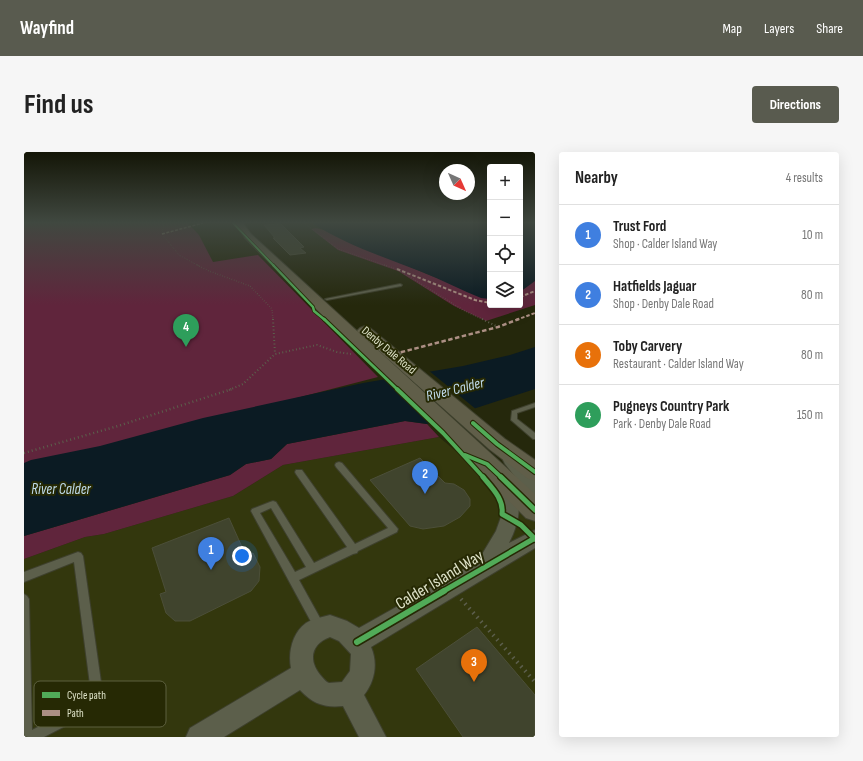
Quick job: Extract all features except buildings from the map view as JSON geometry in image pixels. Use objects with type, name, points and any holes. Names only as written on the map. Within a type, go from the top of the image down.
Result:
[{"type":"main road","name":"Denby Dale Road","points":[[263,250],[535,510]]},
{"type":"main road","name":"Denby Dale Road","points":[[273,250],[327,300],[414,371],[498,444],[535,472]]},
{"type":"street","points":[[498,444],[535,489]]},
{"type":"street","points":[[486,566],[507,528],[512,512],[510,497],[499,476]]},
{"type":"street","name":"Calder Island Way","points":[[357,642],[535,538]]},
{"type":"street","points":[[330,626],[340,628],[350,634],[357,642],[362,653],[364,664],[362,675],[357,685],[349,692],[339,695],[329,695],[319,691],[310,684],[304,674],[301,656],[305,640],[312,632],[320,627],[330,626]]},
{"type":"street","points":[[199,737],[304,674]]},
{"type":"street","points":[[349,692],[373,737]]},
{"type":"lane","points":[[327,300],[400,285]]},
{"type":"lane","points":[[535,405],[514,412],[514,420],[535,437]]},
{"type":"lane","points":[[293,578],[354,550],[394,529],[339,465]]},
{"type":"lane","points":[[299,472],[354,550]]},
{"type":"lane","points":[[312,570],[273,504],[256,511],[320,627]]},
{"type":"lane","points":[[24,577],[78,556],[95,681]]},
{"type":"lane","points":[[24,599],[26,737]]},
{"type":"lane","points":[[31,737],[51,727]]},
{"type":"path","points":[[175,250],[179,255],[209,272],[250,286],[272,309],[275,354]]},
{"type":"path","points":[[342,250],[397,269],[463,310],[498,327]]},
{"type":"path","points":[[24,453],[118,426],[234,388],[242,384],[275,354],[317,345],[337,352],[362,355],[371,354]]},
{"type":"path","points":[[450,587],[535,682]]},
{"type":"shaded area","points":[[24,250],[207,250],[213,262],[258,255],[378,377],[24,468]]},
{"type":"shaded area","points":[[339,250],[371,250],[487,298],[487,308],[523,308],[523,288],[535,279],[535,305],[486,321],[454,306],[398,271]]},
{"type":"shaded area","points":[[405,421],[427,424],[439,437],[283,465],[233,496],[104,534],[85,537],[24,559],[24,536],[230,475],[246,464],[271,459],[287,444]]},
{"type":"shaded area","points":[[439,437],[535,517],[535,737],[24,737],[24,559],[85,537],[104,534],[233,496],[283,465]]},
{"type":"water","points":[[367,250],[487,250],[487,299],[481,298]]},
{"type":"water","points":[[523,250],[535,250],[535,281],[523,290]]},
{"type":"water","name":"River Calder","points":[[535,347],[535,389],[427,424],[405,421],[287,444],[271,459],[246,464],[230,475],[24,536],[24,463],[31,460],[100,446],[203,418],[363,383],[463,366],[510,355]]},
{"type":"pier","points":[[428,370],[477,410],[431,425],[384,379]]},
{"type":"marked path","points":[[397,269],[475,300],[487,302]]},
{"type":"marked path","points":[[523,296],[535,291]]},
{"type":"marked path","points":[[394,354],[498,327],[535,313]]},
{"type":"cycle path","points":[[259,250],[313,307],[314,311],[335,328],[443,433],[500,499],[503,507],[502,514],[521,525],[535,539]]},
{"type":"cycle path","points":[[473,423],[497,444],[535,472]]},
{"type":"cycle path","points":[[465,455],[487,464],[535,510]]},
{"type":"cycle path","points":[[357,642],[535,538]]},
{"type":"place","name":"Pugneys Country Park","points":[[186,347]]},
{"type":"place","name":"Hatfields Jaguar","points":[[425,494]]},
{"type":"place","name":"Trust Ford","points":[[211,570]]},
{"type":"place","name":"Toby Carvery","points":[[474,682]]}]
